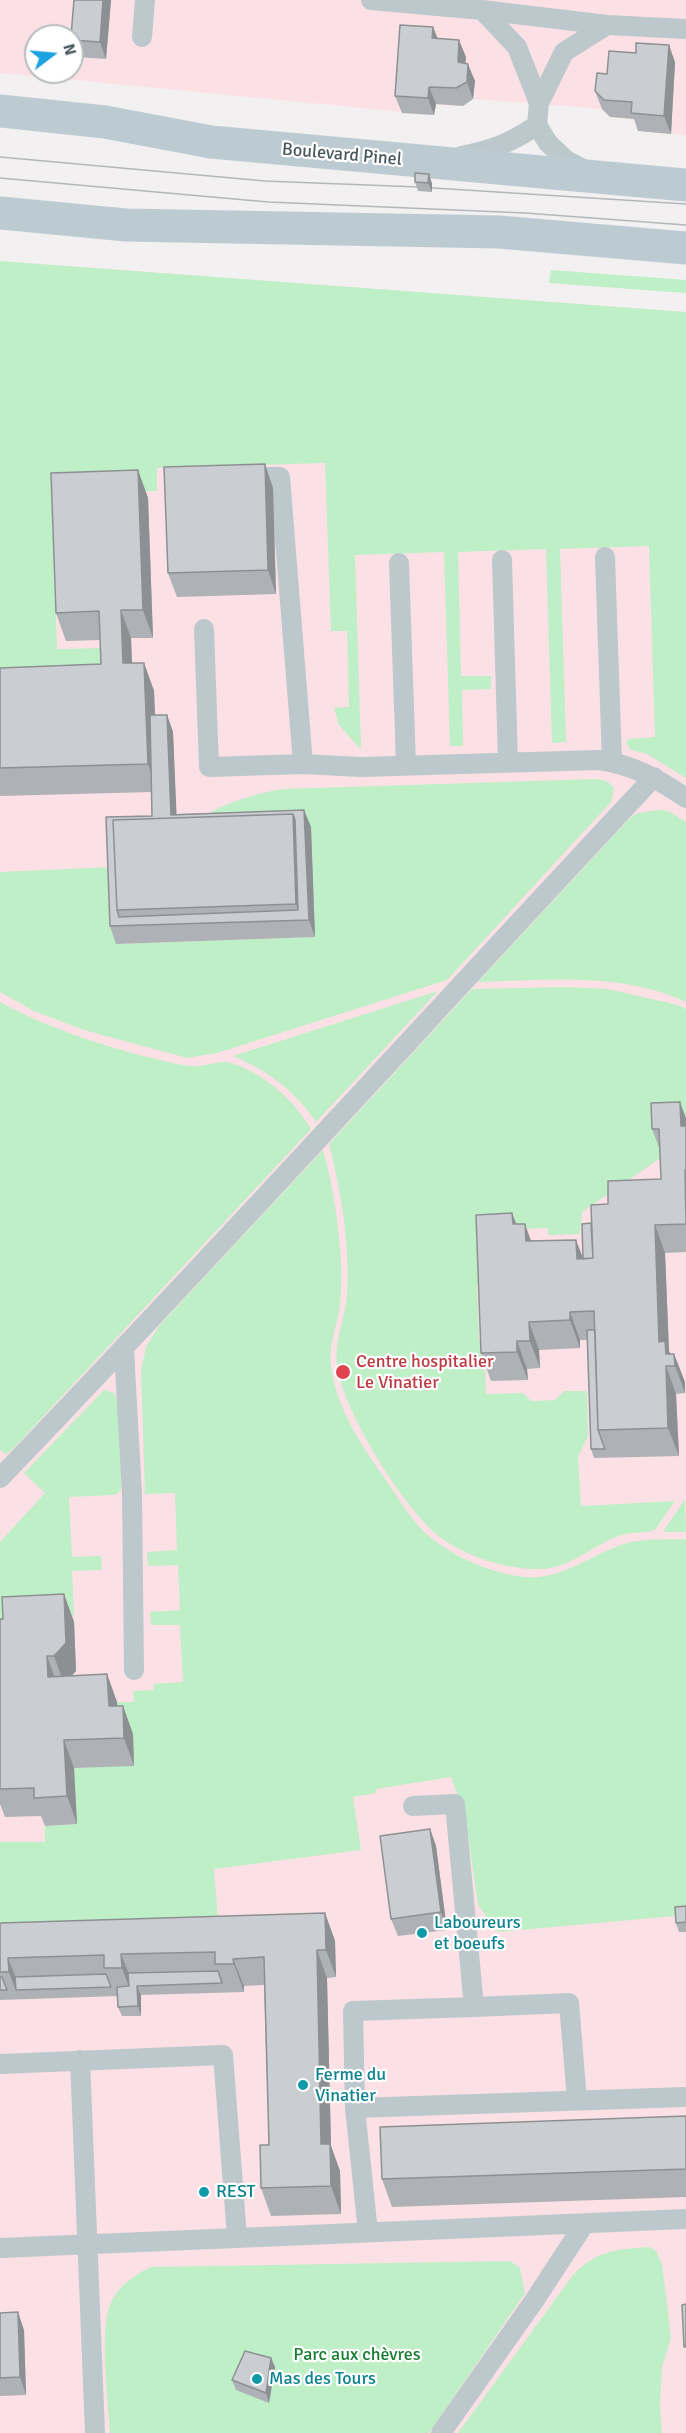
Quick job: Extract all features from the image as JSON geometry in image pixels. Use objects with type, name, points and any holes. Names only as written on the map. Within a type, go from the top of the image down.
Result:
[{"type":"main road","name":"Boulevard Pinel","points":[[0,111],[105,122],[211,142],[686,185]]},
{"type":"main road","points":[[0,213],[126,225],[499,232],[686,248]]},
{"type":"lane","points":[[142,36],[145,0]]},
{"type":"lane","points":[[371,0],[607,25],[686,29]]},
{"type":"lane","points":[[482,10],[517,47],[539,103]]},
{"type":"lane","points":[[601,177],[566,160],[548,143],[537,125],[539,103],[564,51],[607,25]]},
{"type":"lane","points":[[431,163],[500,147],[537,125]]},
{"type":"lane","points":[[221,477],[280,477],[303,764]]},
{"type":"lane","points":[[605,557],[612,762]]},
{"type":"lane","points":[[502,560],[508,763]]},
{"type":"lane","points":[[399,563],[406,765]]},
{"type":"lane","points":[[204,629],[209,767],[303,764],[361,767],[598,760],[612,762],[654,777],[686,798]]},
{"type":"lane","points":[[0,1478],[124,1349],[654,777]]},
{"type":"lane","points":[[124,1349],[132,1494],[134,1670]]},
{"type":"lane","points":[[413,1806],[455,1804],[474,2007]]},
{"type":"lane","points":[[368,2232],[355,2108],[353,2011],[569,2003],[577,2100]]},
{"type":"lane","points":[[0,2064],[223,2055],[237,2237]]},
{"type":"lane","points":[[80,2060],[95,2433]]},
{"type":"lane","points":[[355,2108],[685,2097]]},
{"type":"lane","points":[[0,2248],[686,2219]]},
{"type":"lane","points":[[441,2433],[529,2309],[585,2223]]},
{"type":"shaded area","points":[[0,0],[686,0],[686,135],[638,131],[638,120],[610,117],[601,109],[473,99],[463,106],[436,105],[434,115],[84,81],[84,24],[24,24],[24,75],[0,73]]},
{"type":"shaded area","name":"Centre hospitalier Le Vinatier","points":[[0,261],[686,312],[686,2433],[0,2433]]},
{"type":"green space","points":[[0,261],[686,312],[686,778],[647,754],[631,750],[626,743],[629,739],[655,737],[649,546],[560,549],[566,742],[552,743],[546,549],[458,552],[461,676],[491,676],[491,689],[462,690],[463,746],[450,746],[444,552],[355,555],[361,750],[339,725],[334,708],[349,707],[347,631],[331,631],[325,463],[157,468],[157,491],[52,495],[57,649],[102,648],[104,693],[0,696]]},
{"type":"green space","points":[[551,270],[686,280],[686,293],[549,283]]},
{"type":"green space","points":[[595,779],[606,781],[612,786],[614,789],[611,802],[447,980],[217,1053],[187,1058],[84,1030],[34,1011],[0,992],[0,872],[113,867],[117,944],[315,937],[311,828],[200,818],[240,800],[283,789]]},
{"type":"green space","points":[[668,811],[686,822],[686,1002],[661,992],[610,982],[557,980],[478,982],[630,818],[638,813]]},
{"type":"green space","points":[[566,987],[608,989],[678,1005],[686,1009],[686,1130],[662,1157],[582,1212],[580,1234],[548,1235],[548,1228],[481,1230],[482,1283],[477,1284],[479,1342],[484,1342],[486,1394],[523,1393],[531,1401],[555,1400],[564,1391],[587,1391],[588,1436],[578,1457],[581,1506],[675,1501],[655,1530],[619,1536],[561,1565],[528,1569],[501,1565],[463,1551],[441,1538],[426,1525],[377,1458],[350,1407],[337,1365],[337,1347],[345,1311],[348,1274],[341,1199],[329,1144],[472,989]]},
{"type":"green space","points":[[438,991],[316,1122],[289,1091],[269,1075],[233,1056]]},
{"type":"green space","points":[[0,1002],[64,1031],[131,1053],[188,1066],[231,1063],[255,1073],[277,1089],[296,1108],[311,1129],[6,1454],[0,1450]]},
{"type":"green space","points":[[323,1150],[335,1206],[341,1268],[340,1303],[330,1358],[334,1382],[352,1428],[418,1525],[430,1537],[462,1558],[500,1572],[525,1577],[539,1577],[565,1570],[614,1547],[634,1541],[686,1539],[686,1915],[498,1932],[478,1905],[465,1815],[451,1777],[376,1789],[376,1793],[353,1797],[361,1850],[214,1869],[220,1945],[0,1952],[0,1842],[45,1842],[45,1826],[77,1824],[74,1768],[134,1765],[119,1734],[117,1702],[134,1702],[133,1691],[154,1690],[153,1684],[183,1682],[180,1625],[151,1625],[150,1612],[180,1610],[178,1565],[148,1566],[147,1552],[177,1550],[175,1493],[145,1494],[141,1370],[146,1347],[159,1326]]},
{"type":"green space","points":[[104,1390],[114,1393],[120,1408],[121,1489],[113,1495],[69,1497],[72,1557],[101,1556],[102,1570],[72,1571],[74,1616],[0,1619],[0,1542],[45,1493],[24,1473]]},
{"type":"green space","points":[[685,1499],[686,1532],[663,1532]]},
{"type":"green space","points":[[650,2247],[656,2251],[662,2264],[671,2338],[662,2367],[660,2405],[662,2433],[458,2433],[573,2275],[591,2260],[608,2252]]},
{"type":"green space","name":"Parc aux chèvres","points":[[510,2261],[520,2268],[525,2293],[429,2433],[110,2433],[106,2387],[106,2320],[112,2301],[120,2288],[151,2267]]},
{"type":"building","points":[[74,0],[103,0],[100,42],[84,41],[84,24],[72,24]]},
{"type":"building","points":[[400,25],[433,27],[432,38],[459,40],[458,62],[468,64],[467,82],[456,88],[429,87],[428,98],[395,96]]},
{"type":"building","points":[[636,43],[669,45],[664,116],[631,113],[632,102],[604,100],[595,91],[597,73],[607,74],[609,51],[636,53]]},
{"type":"building","points":[[415,173],[429,174],[428,183],[415,182]]},
{"type":"building","points":[[265,464],[268,570],[168,573],[164,467]]},
{"type":"building","points":[[138,470],[143,610],[121,610],[123,663],[144,663],[148,764],[0,768],[0,668],[101,664],[99,611],[56,613],[51,473]]},
{"type":"building","points":[[150,715],[167,715],[171,815],[304,810],[309,920],[110,926],[106,817],[152,816]],"holes":[[[293,814],[298,910],[119,917],[113,820]]]},
{"type":"building","points":[[293,814],[296,904],[117,910],[113,820]]},
{"type":"building","points":[[680,1102],[681,1126],[686,1126],[686,1224],[655,1225],[659,1342],[665,1341],[666,1354],[674,1354],[675,1366],[666,1366],[668,1428],[598,1430],[594,1311],[570,1312],[570,1320],[529,1322],[530,1341],[517,1341],[517,1352],[481,1353],[476,1215],[512,1213],[513,1224],[525,1224],[526,1241],[576,1240],[577,1259],[593,1258],[591,1205],[608,1204],[608,1181],[661,1179],[659,1129],[652,1129],[651,1103]]},
{"type":"building","points":[[591,1223],[593,1258],[583,1259],[582,1224]]},
{"type":"building","points":[[587,1330],[595,1330],[598,1430],[605,1449],[591,1449]]},
{"type":"building","points":[[64,1594],[66,1643],[54,1656],[47,1656],[48,1677],[107,1674],[109,1706],[123,1706],[124,1738],[64,1740],[67,1796],[34,1798],[34,1788],[0,1789],[2,1597]]},
{"type":"building","points":[[430,1829],[441,1912],[391,1919],[380,1836]]},
{"type":"building","points":[[686,1906],[686,1922],[676,1923],[675,1907]]},
{"type":"building","points":[[325,1913],[326,1950],[317,1950],[321,2144],[330,2144],[331,2186],[261,2188],[260,2145],[269,2145],[264,1957],[233,1959],[234,1964],[215,1964],[215,1952],[121,1954],[122,1968],[104,1968],[104,1955],[8,1958],[9,1972],[0,1972],[0,1923]]},
{"type":"building","points":[[218,1971],[222,1983],[137,1986],[138,2006],[118,2007],[117,1987],[129,1986],[128,1973]]},
{"type":"building","points":[[106,1974],[111,1987],[16,1990],[15,1977]]},
{"type":"building","points":[[0,1977],[2,1977],[7,1990],[0,1990]]},
{"type":"building","points":[[686,2116],[686,2169],[382,2179],[380,2127]]},
{"type":"building","points":[[686,2304],[686,2347],[684,2347],[682,2305]]},
{"type":"building","points":[[18,2312],[20,2377],[0,2378],[0,2313]]},
{"type":"building","name":"Mas des Tours","points":[[245,2351],[271,2358],[266,2393],[232,2380]]},
{"type":"tram line","points":[[0,157],[265,181],[418,187],[686,204]]},
{"type":"tram line","points":[[0,178],[268,202],[525,213],[686,225]]},
{"type":"place","name":"Centre hospitalier Le Vinatier","points":[[343,1372]]},
{"type":"place","name":"Laboureurs et boeufs","points":[[422,1933]]},
{"type":"place","name":"Ferme du Vinatier","points":[[303,2085]]},
{"type":"place","name":"REST","points":[[204,2192]]},
{"type":"place","name":"Mas des Tours","points":[[257,2379]]}]
